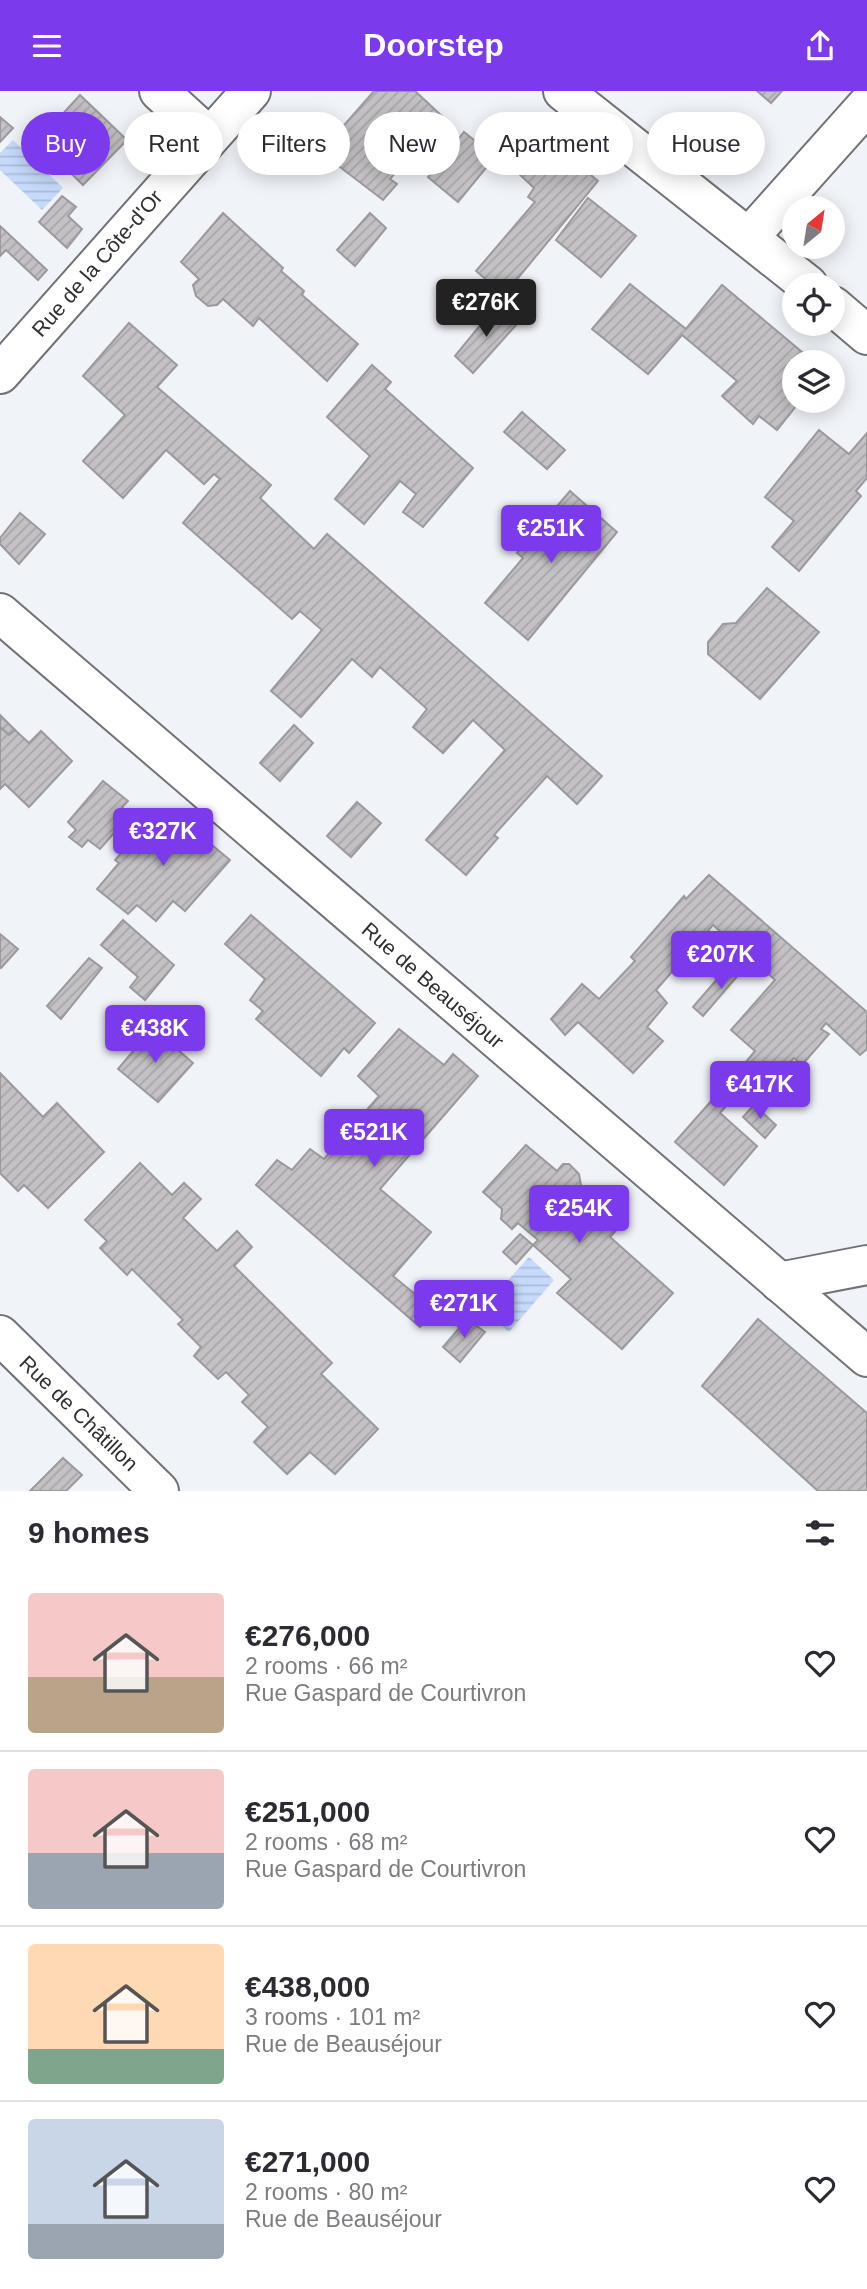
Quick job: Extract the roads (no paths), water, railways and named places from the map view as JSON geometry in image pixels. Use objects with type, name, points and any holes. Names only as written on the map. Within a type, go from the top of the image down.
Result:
[{"type":"street","points":[[159,91],[182,112]]},
{"type":"street","name":"Rue de la Côte-d'Or","points":[[223,120],[251,91]]},
{"type":"street","points":[[563,91],[794,273]]},
{"type":"street","points":[[750,236],[867,105]]},
{"type":"street","name":"Rue de la Côte-d'Or","points":[[0,374],[174,175]]},
{"type":"street","points":[[845,316],[867,335]]},
{"type":"street","name":"Rue de Beauséjour","points":[[0,613],[867,1357]]},
{"type":"street","points":[[779,1282],[867,1265]]},
{"type":"street","name":"Rue de Châtillon","points":[[0,1335],[159,1491]]},
{"type":"water","points":[[13,140],[21,148],[21,175],[49,175],[63,188],[42,210],[0,170],[0,153]]},
{"type":"water","points":[[529,1257],[554,1280],[509,1332],[482,1309]]}]
